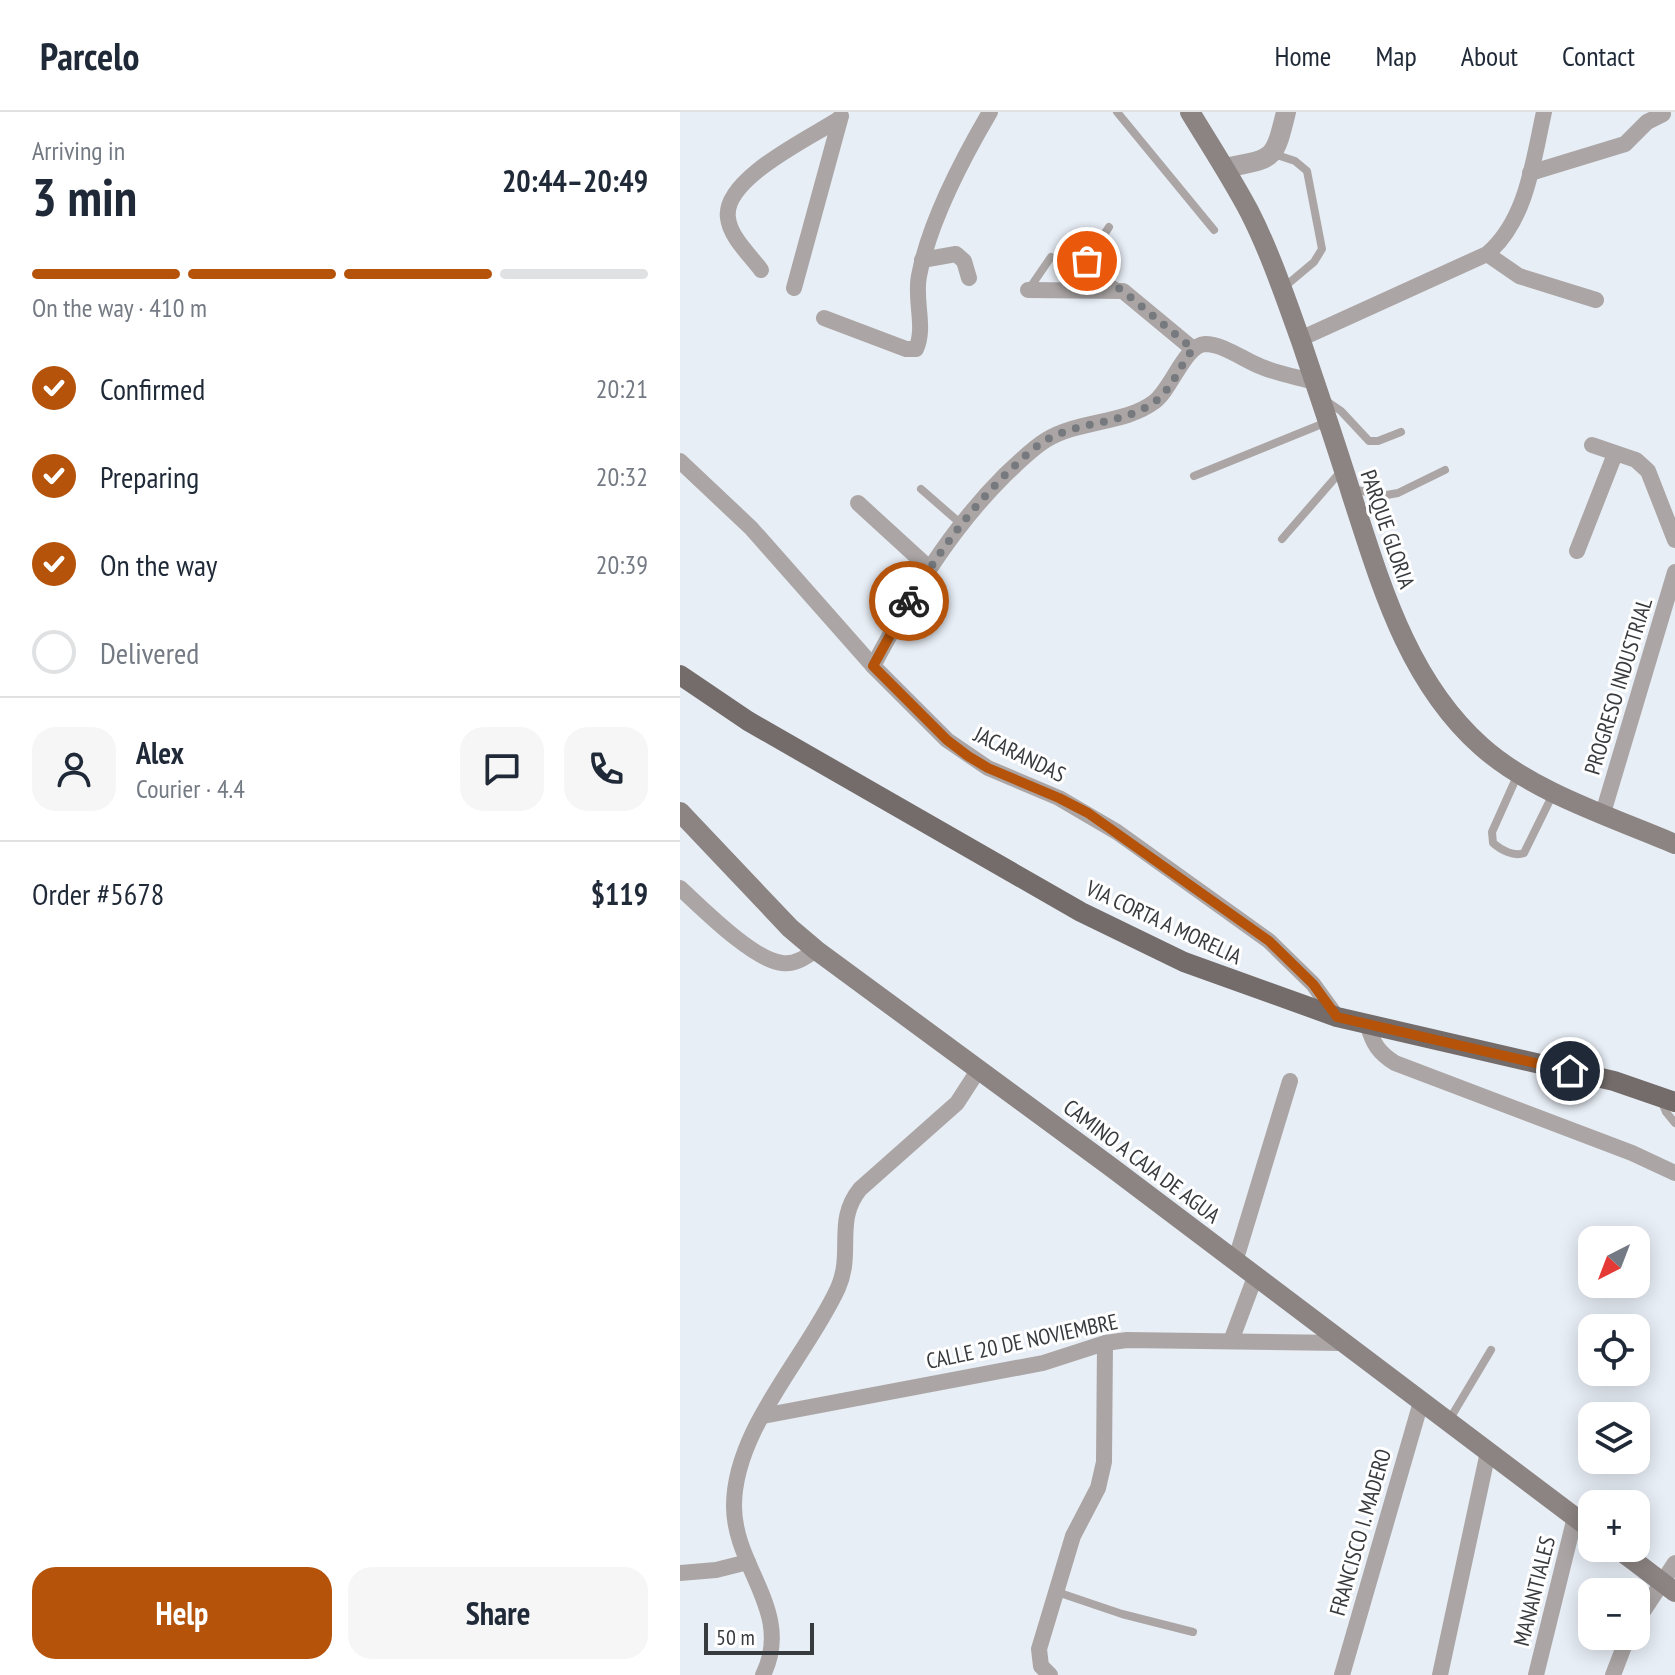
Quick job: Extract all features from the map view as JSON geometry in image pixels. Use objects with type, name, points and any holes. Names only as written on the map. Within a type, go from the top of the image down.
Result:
[{"type":"main road","name":"PARQUE GLORIA","points":[[1190,112],[1249,212],[1282,289],[1393,617],[1422,674],[1448,712],[1481,747],[1519,773],[1554,792],[1675,844]]},
{"type":"main road","name":"VIA CORTA A MORELIA","points":[[680,675],[748,721],[1093,919],[1184,962],[1368,1026],[1570,1071],[1667,1098]]},
{"type":"main road","name":"CAMINO A CAJA DE AGUA","points":[[680,812],[790,928],[816,950],[1578,1519]]},
{"type":"main road","points":[[1636,1562],[1668,1586]]},
{"type":"street","points":[[824,318],[906,349],[916,349],[920,339],[917,291],[922,260],[965,157],[990,112]]},
{"type":"street","points":[[1225,168],[1264,160],[1273,154],[1286,112]]},
{"type":"street","points":[[1300,339],[1487,254],[1500,242],[1512,227],[1530,173],[1544,112]]},
{"type":"street","points":[[1530,173],[1625,144],[1647,122],[1663,114]]},
{"type":"street","points":[[761,270],[736,238],[728,220],[727,204],[736,189],[753,173],[841,116]]},
{"type":"street","points":[[794,288],[841,116]]},
{"type":"street","points":[[922,260],[956,254],[964,261],[969,278]]},
{"type":"street","points":[[1487,254],[1519,276],[1596,300]]},
{"type":"street","points":[[1028,290],[1123,291],[1193,349]]},
{"type":"street","points":[[873,666],[929,568],[960,523],[1024,457],[1046,440],[1069,429],[1139,411],[1154,402],[1166,391],[1193,349],[1204,344],[1219,347],[1317,389]]},
{"type":"street","points":[[1592,445],[1636,460],[1648,471],[1675,540]]},
{"type":"street","points":[[1577,551],[1615,454]]},
{"type":"street","name":"JACARANDAS","points":[[680,461],[751,528],[873,666],[947,740],[988,768],[1088,813],[1269,941],[1313,984],[1337,1017]]},
{"type":"street","points":[[858,503],[929,568]]},
{"type":"street","name":"PROGRESO INDUSTRIAL","points":[[1603,813],[1675,572]]},
{"type":"street","points":[[680,888],[733,935],[762,955],[781,963],[797,962],[816,950]]},
{"type":"street","points":[[1368,1026],[1380,1054],[1395,1063],[1632,1153],[1675,1173]]},
{"type":"street","points":[[763,1675],[774,1642],[772,1621],[738,1537],[734,1508],[736,1481],[745,1450],[838,1289],[846,1258],[846,1217],[850,1202],[860,1189],[957,1103],[979,1069]]},
{"type":"street","points":[[1235,1262],[1290,1081]]},
{"type":"street","points":[[1231,1341],[1255,1277]]},
{"type":"street","name":"CALLE 20 DE NOVIEMBRE","points":[[763,1416],[1043,1363],[1105,1343],[1127,1340],[1341,1343]]},
{"type":"street","points":[[1050,1675],[1041,1666],[1039,1649],[1073,1536],[1098,1488],[1104,1462],[1105,1343]]},
{"type":"street","name":"FRANCISCO I. MADERO","points":[[1342,1675],[1421,1402]]},
{"type":"street","points":[[1440,1675],[1488,1452]]},
{"type":"street","name":"MANANTIALES","points":[[1536,1675],[1578,1542]]},
{"type":"street","points":[[680,1573],[716,1570],[748,1562]]},
{"type":"street","points":[[1650,1606],[1668,1586],[1675,1563]]},
{"type":"street","points":[[1613,1675],[1623,1650]]},
{"type":"lane","points":[[1117,112],[1214,230]]},
{"type":"lane","points":[[1273,154],[1295,161],[1307,171],[1322,242],[1322,249],[1314,262],[1282,289]]},
{"type":"lane","points":[[1109,227],[1089,256],[1089,267],[1123,291]]},
{"type":"lane","points":[[1028,290],[1051,257]]},
{"type":"lane","points":[[1317,389],[1369,441],[1378,441],[1401,432]]},
{"type":"lane","points":[[1194,476],[1328,422]]},
{"type":"lane","points":[[1282,539],[1346,479],[1381,496],[1398,493],[1445,470]]},
{"type":"lane","points":[[921,489],[960,523]]},
{"type":"lane","points":[[1519,773],[1492,832],[1491,838],[1497,847],[1513,854],[1524,853],[1554,792]]},
{"type":"lane","points":[[1667,1098],[1666,1112],[1675,1123]]},
{"type":"lane","points":[[1448,1422],[1491,1350]]},
{"type":"lane","points":[[1056,1591],[1122,1614],[1193,1632]]},
{"type":"way so far","points":[[909,601],[960,523],[1024,457],[1046,440],[1069,429],[1139,411],[1154,402],[1166,391],[1193,349],[1123,291],[1092,271],[1087,261]]},
{"type":"route","points":[[909,601],[873,666],[947,740],[968,756],[988,768],[1059,798],[1117,832],[1269,941],[1313,984],[1337,1017],[1570,1071]]}]
